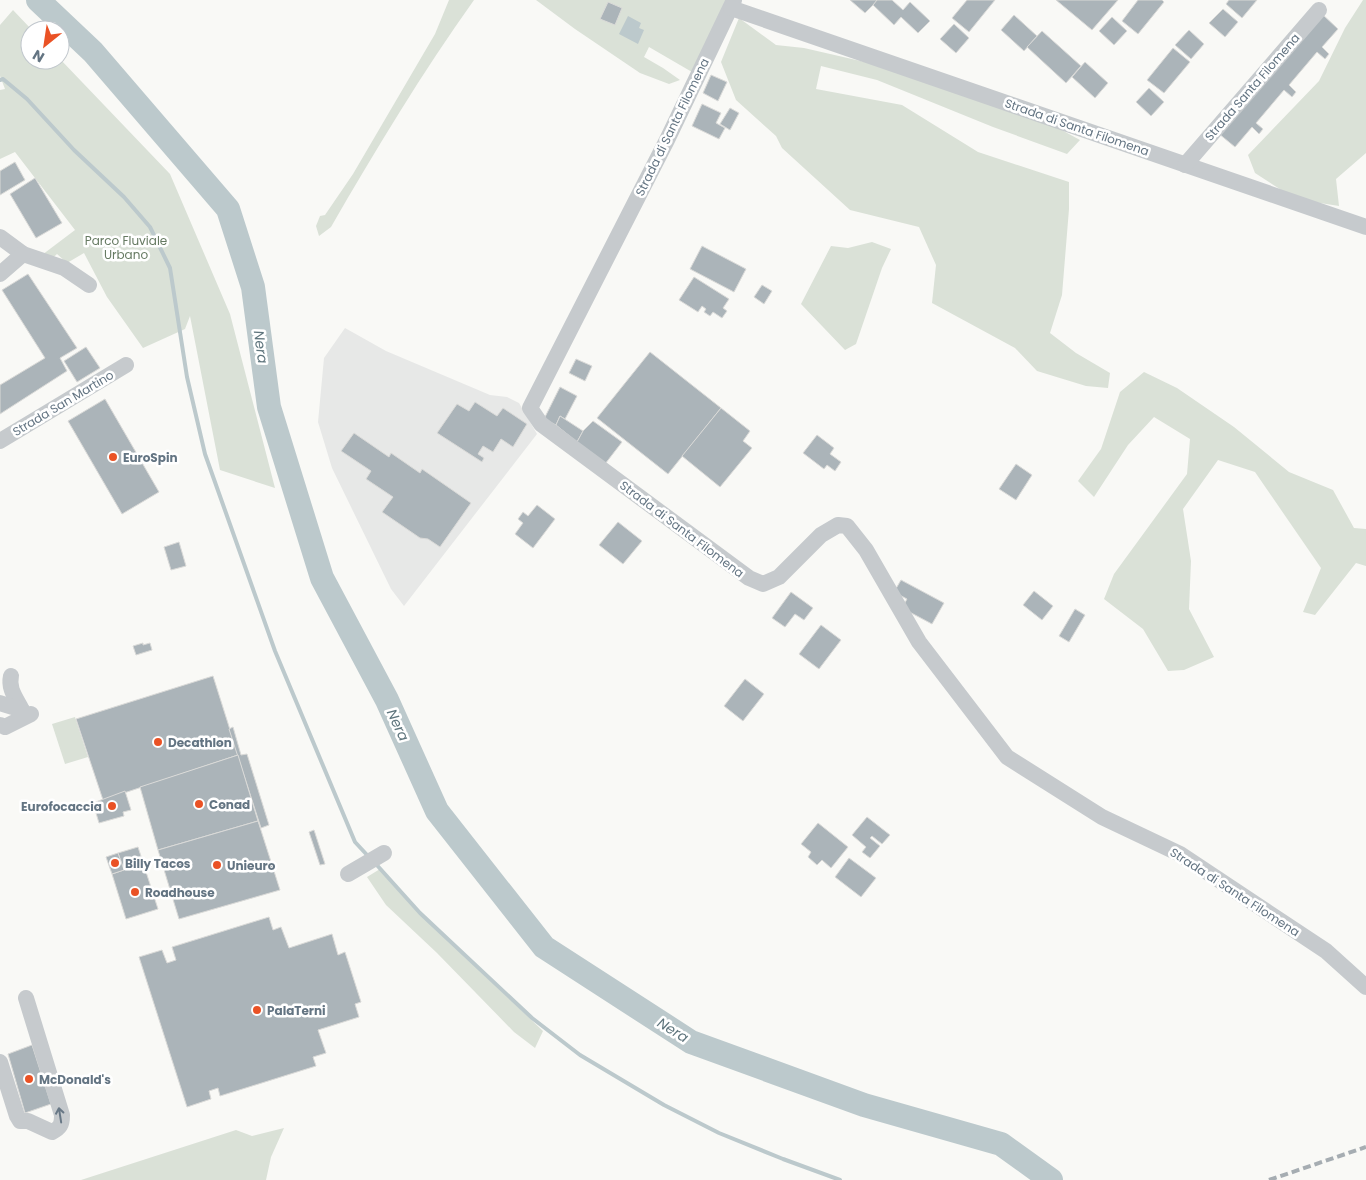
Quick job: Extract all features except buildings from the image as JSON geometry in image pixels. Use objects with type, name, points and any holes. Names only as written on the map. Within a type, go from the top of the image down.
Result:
[{"type":"street","name":"Strada di Santa Filomena","points":[[1366,227],[1185,165],[733,4],[667,140],[530,408],[541,424],[749,578],[763,584],[779,577],[821,535],[838,525],[846,526],[866,550],[919,642],[1007,757],[1102,817],[1180,854],[1326,951],[1366,987]]},
{"type":"street","name":"Strada Santa Filomena","points":[[1185,165],[1319,10]]},
{"type":"street","points":[[0,237],[23,254],[64,268],[89,285]]},
{"type":"street","points":[[0,274],[23,254]]},
{"type":"street","name":"Strada San Martino","points":[[0,441],[126,365]]},
{"type":"street","points":[[12,676],[9,683],[12,692],[26,712]]},
{"type":"street","points":[[0,703],[26,712]]},
{"type":"street","points":[[0,725],[6,727],[26,712]]},
{"type":"street","points":[[348,874],[384,853]]},
{"type":"street","points":[[0,1062],[20,1121],[28,1121],[52,1132],[58,1128],[62,1124],[62,1116],[26,998]]},
{"type":"shaded area","points":[[628,16],[641,23],[639,28],[644,30],[638,44],[619,34]]},
{"type":"shaded area","points":[[345,328],[386,351],[490,395],[507,397],[519,403],[537,434],[404,606],[391,589],[332,468],[318,422],[324,358]]},
{"type":"green space","points":[[449,0],[474,0],[400,112],[331,227],[319,236],[316,226],[320,216],[325,215],[353,174],[435,34]]},
{"type":"green space","points":[[536,0],[726,0],[692,72],[649,47],[644,57],[680,80],[669,84],[640,73]]},
{"type":"green space","points":[[1363,0],[1366,0],[1366,153],[1336,179],[1339,206],[1295,199],[1255,173],[1248,155],[1319,81],[1345,28]]},
{"type":"green space","name":"Parco Fluviale Urbano","points":[[13,10],[22,20],[20,20],[20,70],[70,69],[170,174],[230,314],[275,488],[220,470],[190,316],[185,329],[143,348],[107,297],[84,253],[67,263],[57,254],[42,268],[30,264],[75,230],[15,152],[0,159],[0,90],[5,89],[0,76],[0,25]]},
{"type":"green space","points":[[739,18],[776,45],[804,48],[865,62],[1047,122],[1080,140],[1067,154],[993,127],[877,80],[821,66],[816,89],[902,105],[978,152],[1069,182],[1069,209],[1062,295],[1050,333],[1076,353],[1110,373],[1108,388],[1086,386],[1037,371],[1015,348],[932,303],[936,265],[919,227],[850,210],[782,148],[776,136],[736,100],[721,62]]},
{"type":"green space","points":[[872,242],[891,249],[882,268],[856,344],[845,350],[801,304],[831,246],[848,248]]},
{"type":"green space","points":[[1144,372],[1177,388],[1234,427],[1289,472],[1333,490],[1354,528],[1366,529],[1366,566],[1356,563],[1315,615],[1303,612],[1321,568],[1255,472],[1218,460],[1183,509],[1191,561],[1189,609],[1214,657],[1184,670],[1168,671],[1143,629],[1104,599],[1114,574],[1187,474],[1190,439],[1154,417],[1128,445],[1094,497],[1078,481],[1101,449],[1120,392]]},
{"type":"green space","points":[[75,717],[88,757],[65,764],[52,724]]},
{"type":"green space","points":[[380,869],[440,933],[543,1031],[535,1048],[514,1032],[437,953],[386,905],[367,877]]},
{"type":"green space","points":[[284,1128],[271,1157],[266,1180],[81,1180],[236,1130],[252,1136]]},
{"type":"waterway","name":"Nera","points":[[38,0],[93,52],[228,209],[253,287],[269,407],[322,578],[387,700],[437,811],[544,947],[691,1042],[864,1105],[1001,1144],[1051,1180]]},
{"type":"waterway","points":[[0,80],[3,79],[27,99],[74,150],[124,197],[150,227],[170,268],[187,377],[205,454],[275,651],[355,842],[368,856]]},
{"type":"waterway","points":[[375,863],[420,913],[532,1018],[580,1055],[664,1105],[719,1133],[840,1180]]},
{"type":"railway","points":[[1269,1180],[1366,1147]]},
{"type":"place","name":"EuroSpin","points":[[113,457]]},
{"type":"place","name":"Decathlon","points":[[158,742]]},
{"type":"place","name":"Conad","points":[[199,804]]},
{"type":"place","name":"Eurofocaccia","points":[[112,806]]},
{"type":"place","name":"Billy Tacos","points":[[115,863]]},
{"type":"place","name":"Unieuro","points":[[217,865]]},
{"type":"place","name":"Roadhouse","points":[[135,892]]},
{"type":"place","name":"PalaTerni","points":[[257,1010]]},
{"type":"place","name":"McDonald's","points":[[29,1079]]}]
